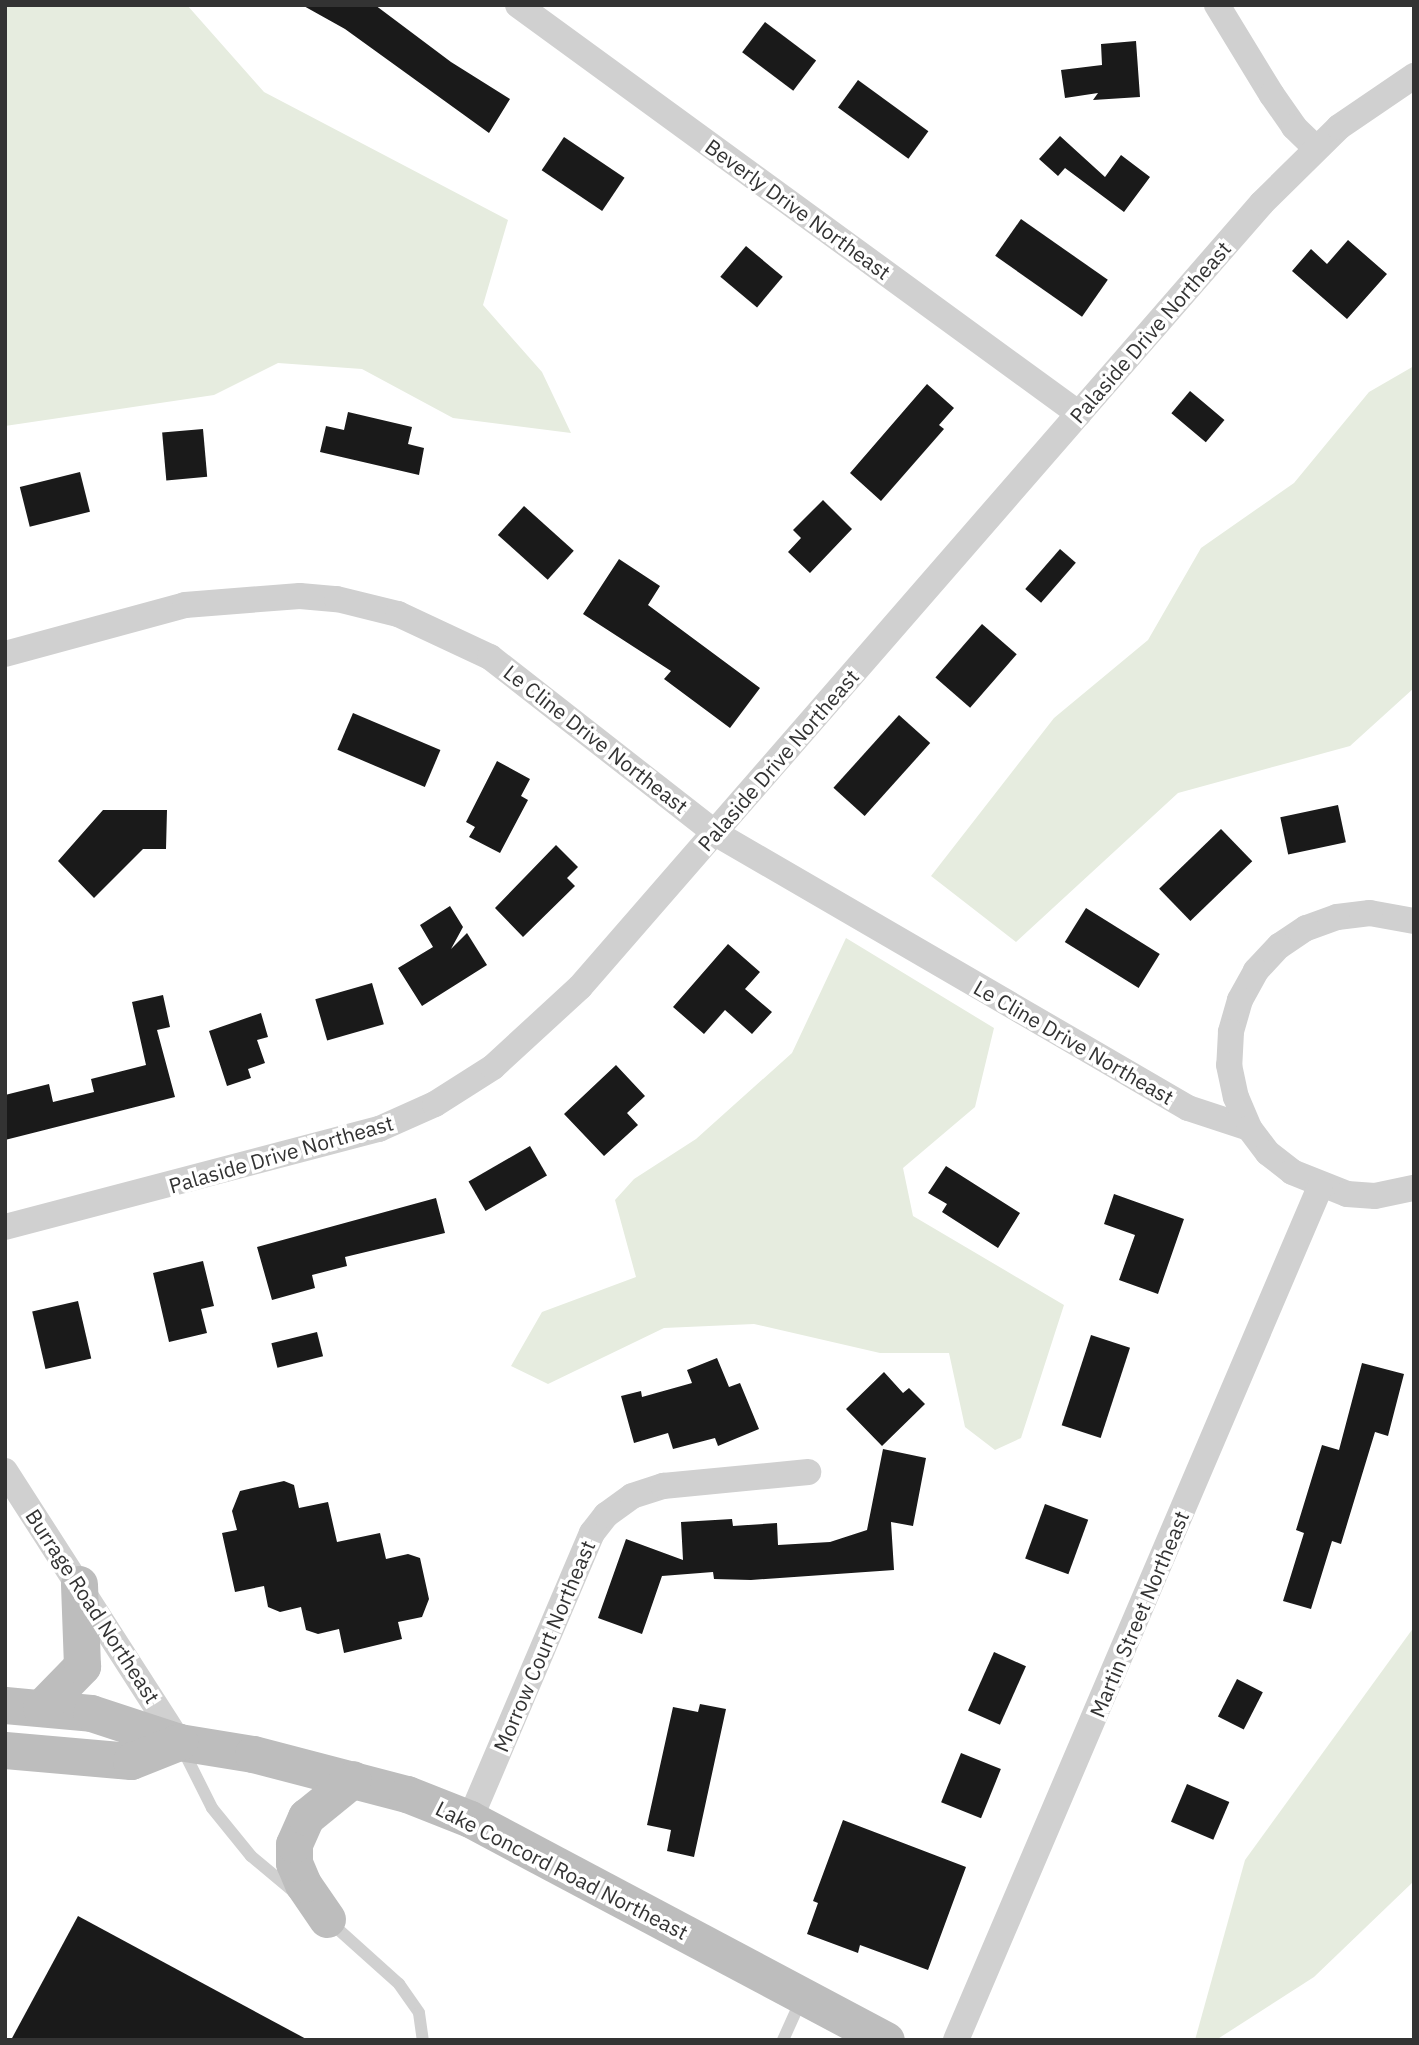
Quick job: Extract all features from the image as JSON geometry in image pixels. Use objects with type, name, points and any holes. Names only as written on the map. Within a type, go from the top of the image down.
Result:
[{"type":"main road","points":[[23,1707],[82,1666],[79,1584]]},
{"type":"main road","name":"Lake Concord Road Northeast","points":[[23,1707],[91,1713],[179,1742],[253,1754],[407,1794],[470,1819],[886,2040]]},
{"type":"main road","points":[[5,1750],[131,1761],[179,1742]]},
{"type":"main road","points":[[327,1919],[299,1873],[294,1844],[306,1817],[353,1779]]},
{"type":"street","name":"Beverly Drive Northeast","points":[[517,5],[1079,414]]},
{"type":"street","points":[[1217,5],[1294,127],[1316,148]]},
{"type":"street","name":"Palaside Drive Northeast","points":[[5,1227],[379,1129],[435,1104],[493,1067],[580,987],[1262,203],[1316,148],[1414,76]]},
{"type":"street","name":"Le Cline Drive Northeast","points":[[5,654],[185,605],[300,596],[337,599],[398,614],[457,638],[490,657],[715,833],[1188,1108],[1249,1128]]},
{"type":"street","points":[[1414,920],[1370,913],[1337,917],[1297,934],[1256,971],[1237,1010],[1229,1065],[1236,1097],[1249,1128],[1268,1153],[1320,1187],[1375,1196],[1414,1188]]},
{"type":"street","name":"Martin Street Northeast","points":[[956,2040],[1320,1187]]},
{"type":"street","name":"Burrage Road Northeast","points":[[5,1471],[179,1742]]},
{"type":"street","name":"Morrow Court Northeast","points":[[470,1819],[592,1533],[606,1514],[632,1496],[663,1486],[808,1472]]},
{"type":"lane","points":[[179,1742],[212,1808],[243,1846],[399,1984],[419,2013],[423,2040]]},
{"type":"lane","points":[[783,2040],[804,1995]]},
{"type":"shaded area","points":[[5,5],[187,5],[264,92],[508,220],[483,305],[542,372],[571,433],[453,418],[362,369],[278,363],[214,395],[5,426]]},
{"type":"shaded area","points":[[1414,366],[1414,688],[1350,746],[1178,793],[1016,942],[931,876],[1054,718],[1148,640],[1201,548],[1294,483],[1369,392]]},
{"type":"shaded area","points":[[846,938],[994,1028],[975,1107],[903,1168],[913,1216],[1064,1305],[1021,1438],[995,1450],[965,1427],[949,1353],[880,1353],[754,1324],[664,1328],[548,1384],[511,1366],[542,1312],[636,1277],[615,1200],[634,1179],[696,1139],[792,1053]]},
{"type":"shaded area","points":[[1414,1627],[1414,1881],[1314,1977],[1216,2040],[1195,2040],[1245,1860]]},
{"type":"building","points":[[302,5],[375,5],[451,62],[510,99],[489,133],[345,29]]},
{"type":"building","points":[[765,22],[816,61],[793,91],[742,52]]},
{"type":"building","points":[[1136,41],[1140,97],[1093,100],[1098,93],[1065,98],[1061,70],[1102,65],[1101,44]]},
{"type":"building","points":[[858,80],[928,131],[908,159],[838,108]]},
{"type":"building","points":[[1060,136],[1105,177],[1121,155],[1150,177],[1124,212],[1065,168],[1058,176],[1039,159]]},
{"type":"building","points":[[564,137],[625,178],[602,211],[542,170]]},
{"type":"building","points":[[1021,219],[1108,280],[1082,317],[995,256]]},
{"type":"building","points":[[1348,240],[1387,274],[1347,319],[1292,271],[1311,249],[1327,264]]},
{"type":"building","points":[[746,246],[783,277],[757,307],[720,277]]},
{"type":"building","points":[[927,384],[954,408],[939,425],[944,429],[881,501],[850,473]]},
{"type":"building","points":[[1190,391],[1224,420],[1206,442],[1171,413]]},
{"type":"building","points":[[348,412],[412,427],[408,444],[424,448],[419,475],[320,452],[326,426],[344,430]]},
{"type":"building","points":[[203,429],[207,477],[166,480],[162,433]]},
{"type":"building","points":[[80,472],[90,512],[30,527],[20,487]]},
{"type":"building","points":[[823,500],[852,529],[810,573],[788,552],[801,538],[793,530]]},
{"type":"building","points":[[524,506],[574,551],[548,580],[498,535]]},
{"type":"building","points":[[1060,549],[1076,563],[1041,603],[1025,589]]},
{"type":"building","points":[[619,559],[660,586],[648,605],[760,688],[730,728],[664,679],[671,671],[583,614]]},
{"type":"building","points":[[982,624],[1017,654],[970,708],[935,678]]},
{"type":"building","points":[[353,713],[440,750],[425,787],[337,750]]},
{"type":"building","points":[[899,715],[930,743],[865,816],[833,788]]},
{"type":"building","points":[[497,761],[530,779],[521,796],[528,800],[500,853],[469,837],[475,827],[466,822]]},
{"type":"building","points":[[1338,805],[1346,842],[1288,854],[1280,817]]},
{"type":"building","points":[[103,810],[167,810],[166,849],[143,849],[94,898],[58,861]]},
{"type":"building","points":[[1221,829],[1252,861],[1190,921],[1159,889]]},
{"type":"building","points":[[556,845],[578,867],[567,878],[575,886],[523,937],[495,908]]},
{"type":"building","points":[[450,906],[463,927],[451,949],[467,933],[487,965],[422,1006],[398,968],[433,947],[420,925]]},
{"type":"building","points":[[1086,908],[1160,954],[1139,988],[1065,942]]},
{"type":"building","points":[[728,944],[760,972],[745,989],[772,1012],[752,1034],[725,1010],[704,1034],[673,1007]]},
{"type":"building","points":[[372,983],[384,1024],[327,1041],[315,999]]},
{"type":"building","points":[[163,995],[170,1027],[157,1030],[175,1097],[5,1140],[5,1095],[49,1084],[53,1102],[94,1092],[91,1079],[146,1065],[132,1002]]},
{"type":"building","points":[[261,1013],[268,1037],[257,1040],[265,1063],[248,1069],[251,1078],[227,1086],[209,1031]]},
{"type":"building","points":[[616,1065],[645,1096],[627,1113],[638,1125],[604,1156],[564,1114]]},
{"type":"building","points":[[530,1146],[547,1175],[486,1211],[469,1182]]},
{"type":"building","points":[[946,1166],[1020,1213],[998,1248],[942,1212],[947,1204],[928,1193]]},
{"type":"building","points":[[1114,1194],[1184,1219],[1158,1294],[1119,1280],[1135,1235],[1104,1224]]},
{"type":"building","points":[[436,1198],[445,1233],[345,1257],[347,1266],[312,1275],[315,1288],[272,1300],[257,1247]]},
{"type":"building","points":[[203,1261],[214,1306],[201,1309],[207,1333],[169,1342],[153,1273]]},
{"type":"building","points":[[78,1301],[91,1358],[45,1369],[32,1312]]},
{"type":"building","points":[[317,1332],[323,1356],[277,1368],[271,1343]]},
{"type":"building","points":[[1091,1335],[1130,1348],[1101,1438],[1062,1425]]},
{"type":"building","points":[[717,1358],[729,1387],[740,1383],[759,1429],[718,1446],[715,1438],[673,1449],[668,1433],[634,1443],[621,1396],[641,1391],[642,1397],[692,1383],[687,1370]]},
{"type":"building","points":[[1362,1363],[1404,1374],[1388,1436],[1375,1432],[1341,1544],[1332,1541],[1311,1609],[1283,1601],[1304,1533],[1296,1530],[1322,1445],[1339,1450]]},
{"type":"building","points":[[884,1372],[903,1393],[909,1388],[925,1404],[882,1446],[846,1409]]},
{"type":"building","points":[[883,1449],[926,1458],[913,1526],[891,1522],[894,1570],[751,1580],[714,1579],[713,1572],[662,1576],[642,1634],[598,1618],[626,1539],[683,1560],[681,1522],[732,1519],[733,1526],[777,1523],[778,1545],[830,1542],[867,1530]]},
{"type":"building","points":[[284,1481],[294,1485],[299,1508],[328,1502],[337,1542],[380,1533],[386,1559],[408,1554],[420,1558],[429,1599],[422,1617],[398,1622],[402,1639],[344,1653],[339,1629],[318,1634],[306,1630],[301,1607],[280,1612],[268,1607],[264,1586],[235,1592],[222,1533],[237,1530],[232,1511],[240,1491]]},
{"type":"building","points":[[1045,1504],[1088,1520],[1068,1574],[1025,1559]]},
{"type":"building","points":[[994,1652],[1026,1666],[1000,1725],[968,1710]]},
{"type":"building","points":[[1237,1679],[1263,1692],[1244,1730],[1218,1716]]},
{"type":"building","points":[[700,1704],[726,1709],[694,1857],[667,1851],[671,1830],[647,1825],[673,1707],[698,1712]]},
{"type":"building","points":[[961,1753],[1001,1769],[981,1818],[941,1802]]},
{"type":"building","points":[[1187,1784],[1229,1802],[1213,1840],[1171,1822]]},
{"type":"building","points":[[843,1820],[966,1867],[928,1970],[860,1945],[858,1953],[807,1934],[818,1903],[813,1901]]},
{"type":"building","points":[[78,1916],[308,2040],[11,2040]]}]
